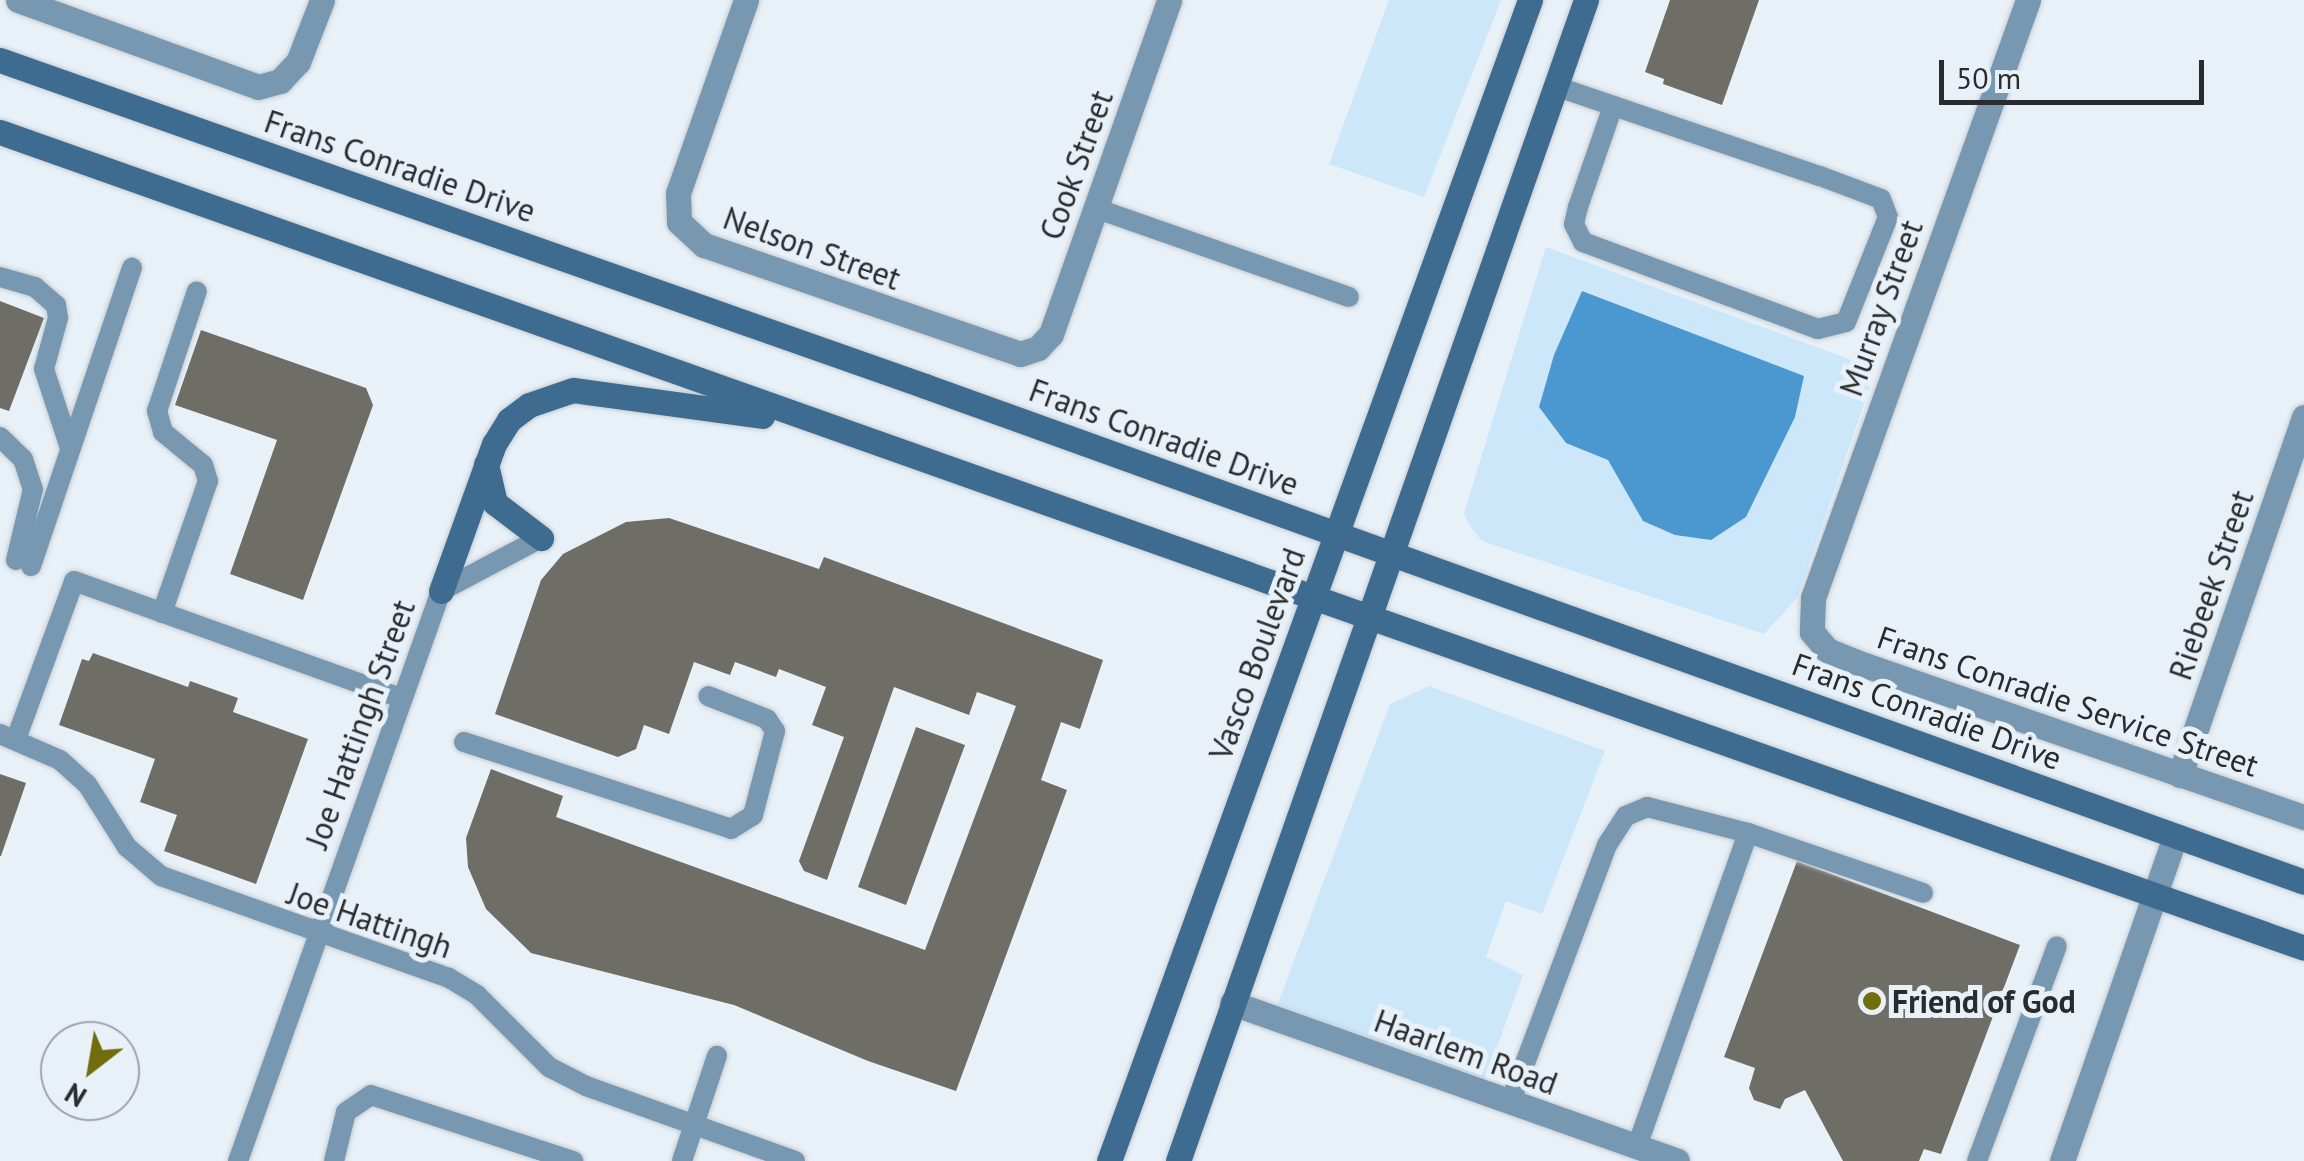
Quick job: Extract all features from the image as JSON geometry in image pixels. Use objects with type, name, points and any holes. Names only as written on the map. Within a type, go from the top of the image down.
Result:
[{"type":"main road","name":"Vasco Boulevard","points":[[1109,1161],[1530,0]]},
{"type":"main road","points":[[1178,1161],[1586,0]]},
{"type":"main road","name":"Frans Conradie Drive","points":[[0,60],[2304,882]]},
{"type":"main road","points":[[0,132],[2304,948]]},
{"type":"main road","points":[[441,591],[486,464],[509,420],[542,398],[573,390],[821,425]]},
{"type":"main road","points":[[486,464],[495,503],[542,538]]},
{"type":"street","points":[[18,0],[248,84],[268,86],[280,80],[303,53],[322,0]]},
{"type":"street","name":"Nelson Street","points":[[746,0],[678,193],[679,222],[704,245],[991,346],[1020,354],[1038,348]]},
{"type":"street","name":"Cook Street","points":[[1038,348],[1051,334],[1169,0]]},
{"type":"street","name":"Murray Street","points":[[1815,640],[1810,618],[1813,598],[2028,0]]},
{"type":"street","name":"Riebeek Street","points":[[2180,774],[2304,417]]},
{"type":"street","name":"Frans Conradie Service Street","points":[[1815,640],[1826,650],[1856,662],[2304,818]]},
{"type":"street","points":[[2062,1161],[2175,836]]},
{"type":"street","name":"Haarlem Road","points":[[1232,1003],[1678,1161]]},
{"type":"lane","points":[[1555,86],[1613,106],[1881,199],[1888,217],[1846,322],[1831,328],[1806,325],[1583,242],[1574,224],[1613,106]]},
{"type":"lane","points":[[1096,208],[1349,297]]},
{"type":"lane","points":[[0,438],[23,459],[33,489],[23,563],[70,448],[132,268]]},
{"type":"lane","points":[[0,277],[35,287],[56,305],[58,318],[44,369],[70,448]]},
{"type":"lane","points":[[162,613],[208,481],[203,465],[163,432],[158,411],[197,292]]},
{"type":"lane","points":[[441,591],[542,538]]},
{"type":"lane","points":[[8,737],[74,581],[400,698]]},
{"type":"lane","name":"Joe Hattingh Street","points":[[238,1161],[316,933],[441,591]]},
{"type":"lane","points":[[464,742],[731,829],[753,815],[775,731],[767,720],[708,696]]},
{"type":"lane","name":"Joe Hattingh","points":[[8,737],[60,760],[87,784],[128,847],[161,876],[450,978],[477,995],[549,1067],[586,1086],[795,1161]]},
{"type":"lane","points":[[1510,1102],[1607,845],[1626,816],[1647,807],[1748,833],[1922,893]]},
{"type":"lane","points":[[1637,1148],[1748,833]]},
{"type":"lane","points":[[1976,1161],[2057,946]]},
{"type":"lane","points":[[682,1161],[691,1124],[717,1056]]},
{"type":"lane","points":[[334,1161],[346,1112],[371,1095],[573,1161]]},
{"type":"shaded area","points":[[1389,0],[1501,0],[1424,197],[1329,164]]},
{"type":"shaded area","points":[[1546,247],[1876,369],[1797,598],[1764,634],[1482,541],[1469,525],[1464,513]]},
{"type":"shaded area","points":[[1429,686],[1605,751],[1542,914],[1506,901],[1486,957],[1523,975],[1483,1086],[1277,1006],[1390,704]]},
{"type":"water","points":[[1582,291],[1804,376],[1795,417],[1746,517],[1711,540],[1675,535],[1643,521],[1608,460],[1566,443],[1539,407],[1554,355]]},
{"type":"building","points":[[1670,0],[1759,0],[1722,105],[1663,84],[1664,79],[1645,72]]},
{"type":"building","points":[[0,301],[44,318],[9,411],[0,408]]},
{"type":"building","points":[[201,330],[366,388],[373,405],[303,600],[230,574],[277,440],[175,405]]},
{"type":"building","points":[[669,518],[819,569],[824,557],[1103,660],[1080,729],[1061,722],[1041,780],[1067,790],[956,1091],[868,1061],[734,1005],[531,953],[486,909],[468,867],[466,838],[491,769],[563,796],[556,817],[925,950],[1016,706],[977,692],[969,715],[894,687],[827,880],[804,871],[799,861],[844,737],[812,725],[826,687],[779,669],[776,677],[735,662],[730,675],[694,662],[669,734],[644,725],[636,749],[618,757],[495,714],[541,580],[563,554],[626,522]]},
{"type":"building","points":[[93,653],[188,687],[190,681],[238,698],[233,712],[308,739],[256,884],[164,851],[177,815],[140,802],[155,759],[59,725],[82,659],[89,661]]},
{"type":"building","points":[[916,727],[965,745],[906,905],[858,887]]},
{"type":"building","points":[[0,774],[26,783],[1,856],[0,856]]},
{"type":"building","name":"Friend of God","points":[[1797,861],[2020,945],[1941,1154],[1924,1149],[1919,1161],[1843,1161],[1805,1090],[1785,1099],[1780,1109],[1754,1100],[1749,1088],[1755,1068],[1724,1057]]},
{"type":"place","name":"Friend of God","points":[[1872,1001]]}]
